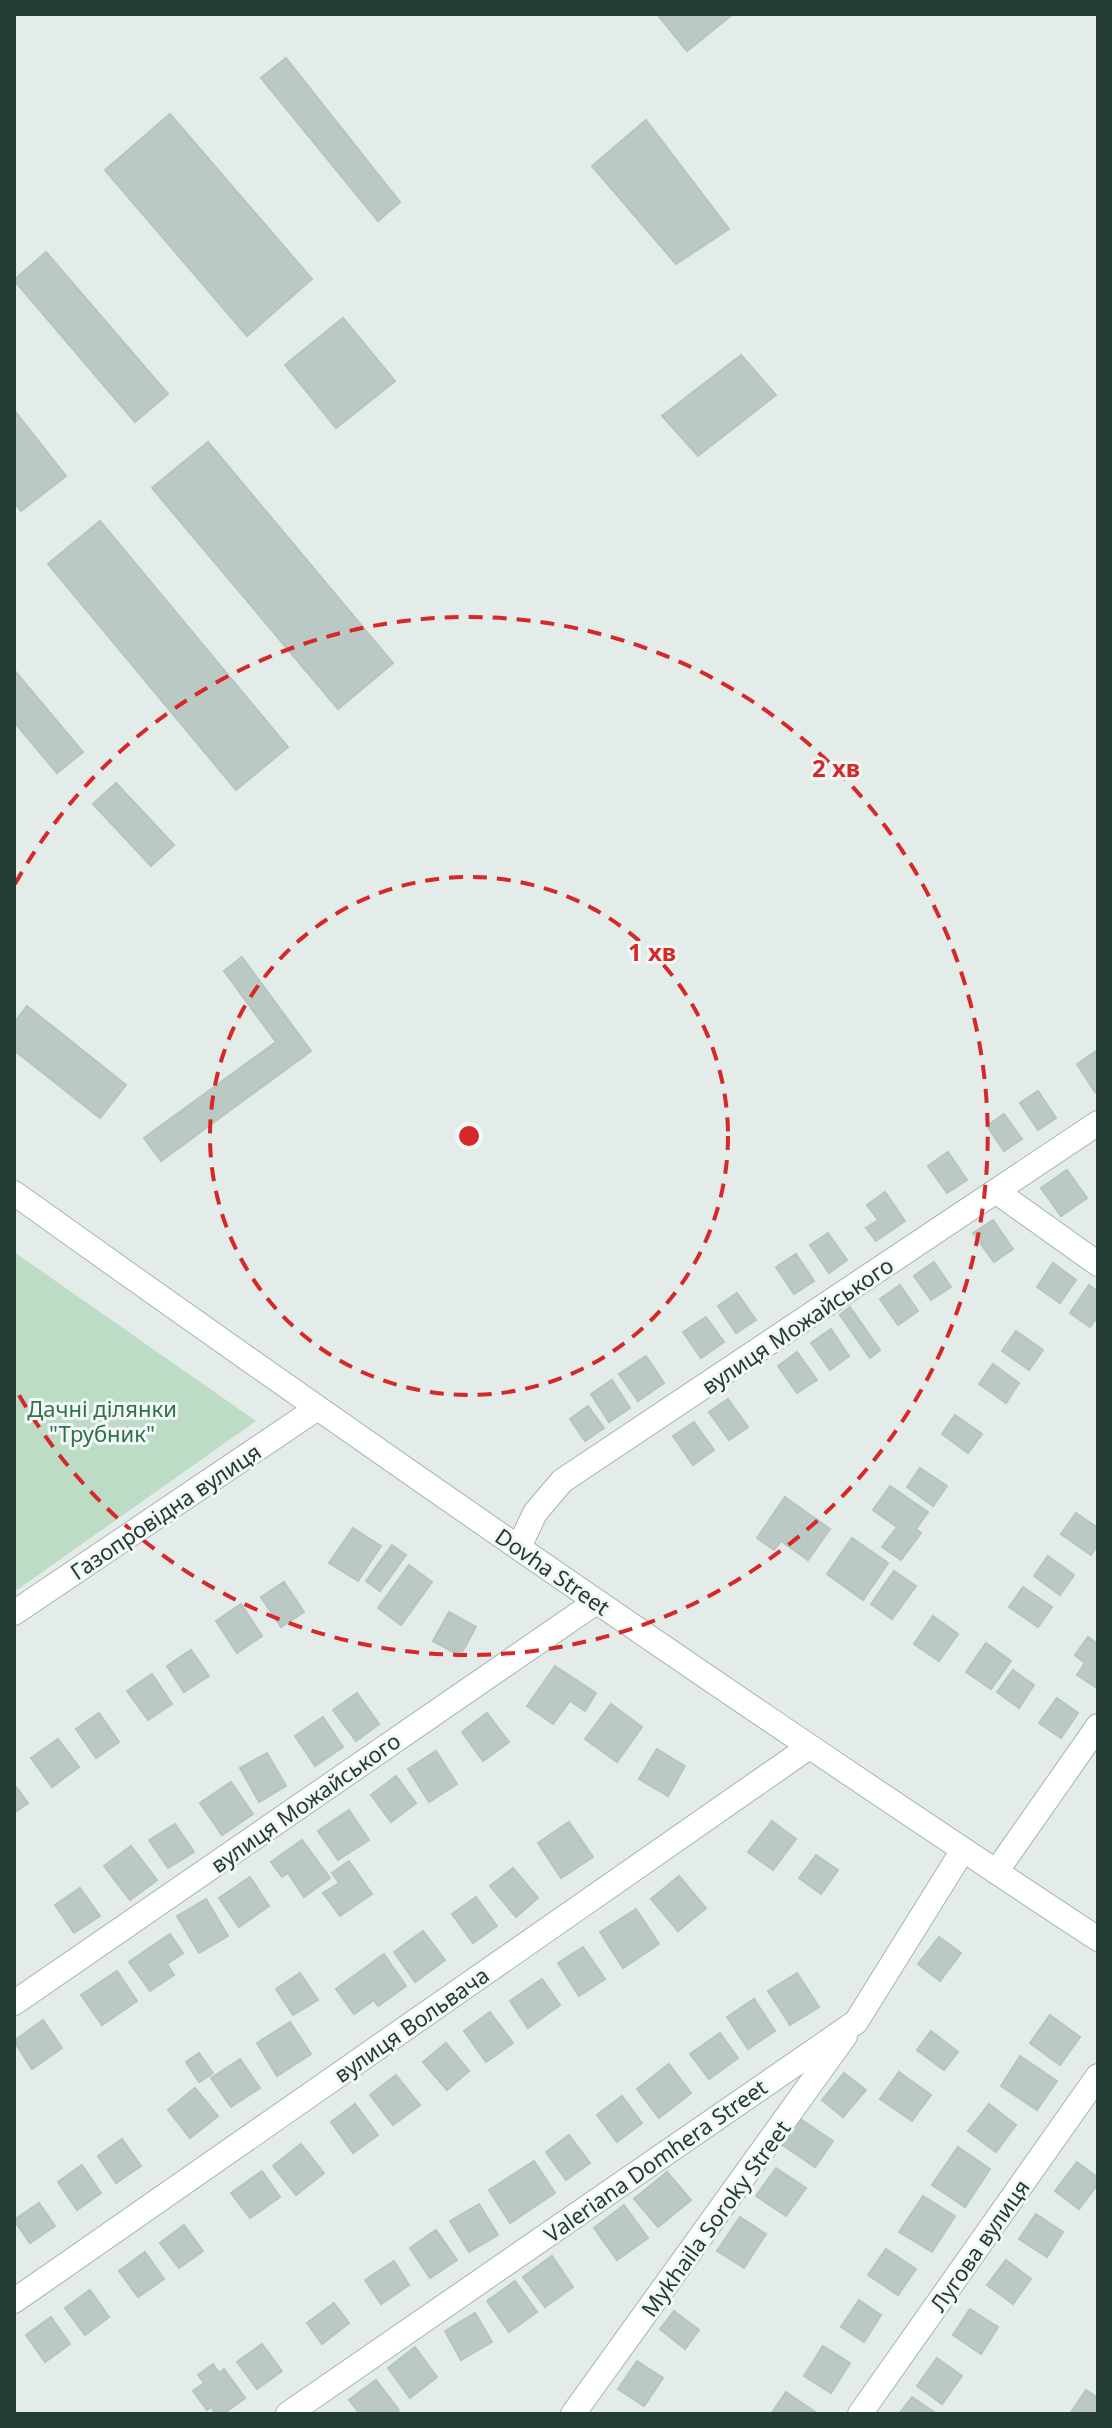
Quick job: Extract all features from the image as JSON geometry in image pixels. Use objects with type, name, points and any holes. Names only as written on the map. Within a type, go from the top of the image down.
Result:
[{"type":"street","name":"вулиця Можайського","points":[[519,1547],[535,1513],[562,1481],[1098,1123]]},
{"type":"street","points":[[997,1192],[1098,1264]]},
{"type":"street","name":"Dovha Street","points":[[14,1193],[316,1409],[596,1602],[1098,1939]]},
{"type":"street","name":"Газопровідна вулиця","points":[[14,1613],[316,1409]]},
{"type":"street","name":"вулиця Можайського","points":[[14,2003],[596,1602]]},
{"type":"street","points":[[996,1872],[1098,1726]]},
{"type":"street","name":"вулиця Вольвача","points":[[14,2301],[809,1747]]},
{"type":"street","name":"Valeriana Domhera Street","points":[[288,2414],[856,2022],[963,1850]]},
{"type":"street","name":"Mykhaila Soroky Street","points":[[573,2414],[856,2022]]},
{"type":"street","name":"Лугова вулиця","points":[[860,2414],[1098,2076]]},
{"type":"green space","name":"Дачні ділянки \"Трубник\"","points":[[14,1252],[256,1421],[14,1592]]},
{"type":"building","points":[[657,14],[733,14],[687,51]]},
{"type":"building","points":[[286,58],[400,202],[378,221],[261,78]]},
{"type":"building","points":[[170,114],[312,279],[247,336],[105,170]]},
{"type":"building","points":[[646,120],[729,229],[676,264],[592,166]]},
{"type":"building","points":[[46,252],[168,394],[135,422],[14,280]]},
{"type":"building","points":[[343,318],[395,381],[336,428],[285,365]]},
{"type":"building","points":[[741,355],[776,395],[698,456],[662,416]]},
{"type":"building","points":[[14,410],[66,476],[21,511],[14,502]]},
{"type":"building","points":[[208,442],[393,663],[338,709],[152,488]]},
{"type":"building","points":[[100,521],[288,747],[236,790],[48,564]]},
{"type":"building","points":[[14,670],[83,752],[57,773],[14,722]]},
{"type":"building","points":[[116,783],[174,845],[151,866],[93,804]]},
{"type":"building","points":[[242,957],[311,1051],[161,1161],[144,1138],[276,1042],[224,971]]},
{"type":"building","points":[[27,1006],[126,1085],[100,1118],[14,1050],[14,1023]]},
{"type":"building","points":[[1096,1051],[1098,1090],[1095,1092],[1077,1064]]},
{"type":"building","points":[[1038,1091],[1056,1118],[1038,1130],[1020,1103]]},
{"type":"building","points":[[1004,1114],[1022,1139],[1004,1151],[987,1126]]},
{"type":"building","points":[[948,1152],[967,1180],[947,1193],[928,1166]]},
{"type":"building","points":[[1067,1170],[1087,1198],[1061,1216],[1041,1188]]},
{"type":"building","points":[[885,1192],[905,1221],[876,1241],[866,1228],[878,1220],[867,1205]]},
{"type":"building","points":[[993,1220],[1013,1249],[994,1262],[973,1233]]},
{"type":"building","points":[[828,1233],[847,1260],[829,1273],[810,1245]]},
{"type":"building","points":[[796,1254],[814,1281],[794,1294],[776,1267]]},
{"type":"building","points":[[934,1262],[951,1287],[931,1300],[914,1276]]},
{"type":"building","points":[[1053,1263],[1076,1280],[1060,1303],[1037,1287]]},
{"type":"building","points":[[900,1285],[918,1311],[898,1325],[880,1299]]},
{"type":"building","points":[[1089,1285],[1098,1292],[1098,1316],[1090,1327],[1070,1313]]},
{"type":"building","points":[[737,1293],[756,1320],[736,1333],[718,1306]]},
{"type":"building","points":[[850,1307],[880,1350],[870,1358],[840,1315]]},
{"type":"building","points":[[706,1317],[724,1342],[701,1358],[683,1332]]},
{"type":"building","points":[[831,1329],[849,1356],[830,1370],[811,1343]]},
{"type":"building","points":[[1016,1331],[1043,1350],[1029,1370],[1002,1351]]},
{"type":"building","points":[[797,1352],[817,1380],[797,1393],[778,1366]]},
{"type":"building","points":[[646,1356],[664,1383],[638,1401],[619,1374]]},
{"type":"building","points":[[993,1364],[1019,1383],[1006,1403],[979,1384]]},
{"type":"building","points":[[612,1380],[630,1408],[609,1422],[591,1394]]},
{"type":"building","points":[[728,1399],[748,1427],[729,1440],[709,1412]]},
{"type":"building","points":[[588,1406],[604,1428],[585,1441],[570,1419]]},
{"type":"building","points":[[955,1415],[982,1434],[968,1453],[942,1434]]},
{"type":"building","points":[[694,1422],[714,1450],[693,1465],[673,1436]]},
{"type":"building","points":[[920,1468],[947,1486],[933,1506],[907,1487]]},
{"type":"building","points":[[890,1486],[928,1512],[916,1529],[921,1533],[901,1560],[882,1547],[897,1527],[873,1510]]},
{"type":"building","points":[[785,1497],[830,1529],[808,1560],[781,1541],[774,1550],[757,1538]]},
{"type":"building","points":[[1076,1513],[1098,1528],[1098,1544],[1091,1555],[1061,1534]]},
{"type":"building","points":[[353,1528],[381,1546],[358,1581],[329,1563]]},
{"type":"building","points":[[852,1538],[888,1563],[863,1600],[827,1574]]},
{"type":"building","points":[[392,1545],[406,1555],[380,1591],[366,1581]]},
{"type":"building","points":[[1048,1556],[1074,1575],[1060,1595],[1034,1576]]},
{"type":"building","points":[[409,1565],[432,1582],[401,1625],[378,1608]]},
{"type":"building","points":[[894,1571],[916,1586],[892,1619],[871,1604]]},
{"type":"building","points":[[284,1582],[304,1612],[281,1627],[261,1597]]},
{"type":"building","points":[[1023,1587],[1052,1607],[1038,1627],[1009,1607]]},
{"type":"building","points":[[241,1604],[262,1636],[237,1653],[216,1621]]},
{"type":"building","points":[[449,1612],[476,1627],[460,1656],[433,1641]]},
{"type":"building","points":[[933,1616],[958,1634],[939,1661],[914,1644]]},
{"type":"building","points":[[1088,1637],[1098,1644],[1097,1688],[1077,1675],[1085,1663],[1075,1655]]},
{"type":"building","points":[[986,1643],[1011,1661],[991,1689],[966,1672]]},
{"type":"building","points":[[191,1650],[209,1676],[184,1692],[167,1666]]},
{"type":"building","points":[[555,1666],[596,1693],[585,1711],[570,1701],[553,1724],[527,1706]]},
{"type":"building","points":[[1013,1670],[1034,1685],[1019,1708],[997,1692]]},
{"type":"building","points":[[152,1674],[172,1704],[148,1720],[127,1691]]},
{"type":"building","points":[[357,1693],[379,1724],[356,1741],[333,1710]]},
{"type":"building","points":[[1057,1698],[1078,1713],[1061,1738],[1039,1723]]},
{"type":"building","points":[[611,1704],[642,1727],[617,1762],[585,1739]]},
{"type":"building","points":[[99,1713],[119,1742],[96,1758],[76,1729]]},
{"type":"building","points":[[487,1713],[509,1742],[483,1761],[462,1732]]},
{"type":"building","points":[[323,1717],[343,1747],[315,1766],[295,1736]]},
{"type":"building","points":[[58,1739],[79,1767],[52,1787],[31,1758]]},
{"type":"building","points":[[657,1749],[685,1766],[668,1796],[639,1779]]},
{"type":"building","points":[[436,1751],[457,1784],[429,1802],[408,1769]]},
{"type":"building","points":[[267,1753],[286,1786],[259,1802],[240,1768]]},
{"type":"building","points":[[396,1776],[416,1803],[391,1822],[371,1795]]},
{"type":"building","points":[[231,1782],[253,1814],[222,1835],[200,1803]]},
{"type":"building","points":[[14,1784],[28,1803],[14,1813]]},
{"type":"building","points":[[349,1810],[369,1840],[338,1860],[318,1831]]},
{"type":"building","points":[[772,1821],[796,1839],[773,1870],[748,1852]]},
{"type":"building","points":[[569,1822],[593,1857],[561,1878],[538,1843]]},
{"type":"building","points":[[175,1824],[194,1852],[168,1868],[149,1840]]},
{"type":"building","points":[[302,1840],[330,1878],[304,1897],[288,1873],[282,1877],[271,1862]]},
{"type":"building","points":[[131,1846],[157,1880],[130,1900],[104,1866]]},
{"type":"building","points":[[816,1855],[838,1870],[821,1894],[799,1878]]},
{"type":"building","points":[[349,1861],[372,1894],[340,1916],[323,1893],[339,1883],[332,1873]]},
{"type":"building","points":[[513,1868],[538,1898],[516,1917],[490,1886]]},
{"type":"building","points":[[679,1876],[706,1908],[678,1931],[651,1899]]},
{"type":"building","points":[[250,1877],[269,1906],[239,1927],[219,1898]]},
{"type":"building","points":[[80,1888],[100,1916],[74,1933],[55,1905]]},
{"type":"building","points":[[476,1897],[497,1926],[473,1943],[452,1914]]},
{"type":"building","points":[[206,1899],[228,1936],[199,1953],[177,1916]]},
{"type":"building","points":[[636,1909],[659,1944],[623,1968],[600,1932]]},
{"type":"building","points":[[423,1931],[445,1960],[415,1982],[394,1952]]},
{"type":"building","points":[[170,1934],[183,1953],[167,1964],[174,1975],[150,1991],[129,1962]]},
{"type":"building","points":[[939,1937],[961,1953],[940,1981],[918,1964]]},
{"type":"building","points":[[583,1947],[605,1979],[579,1996],[558,1963]]},
{"type":"building","points":[[384,1954],[406,1986],[378,2006],[374,2000],[354,2014],[336,1989]]},
{"type":"building","points":[[117,1971],[137,2001],[102,2025],[81,1995]]},
{"type":"building","points":[[300,1973],[318,2000],[293,2015],[276,1989]]},
{"type":"building","points":[[797,1973],[819,2007],[790,2025],[768,1991]]},
{"type":"building","points":[[542,1979],[560,2005],[528,2028],[510,2001]]},
{"type":"building","points":[[754,1999],[775,2031],[748,2049],[727,2017]]},
{"type":"building","points":[[490,2012],[513,2043],[486,2062],[464,2031]]},
{"type":"building","points":[[1050,2015],[1080,2037],[1060,2065],[1030,2043]]},
{"type":"building","points":[[43,2020],[62,2048],[32,2069],[14,2041]]},
{"type":"building","points":[[290,2022],[311,2054],[277,2076],[257,2043]]},
{"type":"building","points":[[931,2031],[958,2052],[944,2070],[917,2050]]},
{"type":"building","points":[[720,2033],[738,2058],[709,2079],[690,2054]]},
{"type":"building","points":[[446,2043],[469,2071],[447,2090],[423,2062]]},
{"type":"building","points":[[199,2053],[213,2073],[199,2082],[186,2062]]},
{"type":"building","points":[[1020,2056],[1057,2081],[1037,2110],[1001,2086]]},
{"type":"building","points":[[240,2059],[260,2088],[231,2107],[211,2078]]},
{"type":"building","points":[[669,2064],[691,2093],[659,2118],[637,2089]]},
{"type":"building","points":[[899,2072],[931,2095],[912,2121],[880,2099]]},
{"type":"building","points":[[844,2073],[866,2090],[843,2117],[822,2100]]},
{"type":"building","points":[[396,2075],[420,2105],[393,2125],[370,2095]]},
{"type":"building","points":[[195,2088],[218,2116],[190,2138],[168,2110]]},
{"type":"building","points":[[622,2096],[642,2123],[617,2142],[597,2115]]},
{"type":"building","points":[[355,2104],[378,2135],[353,2153],[331,2122]]},
{"type":"building","points":[[989,2104],[1016,2125],[996,2152],[968,2131]]},
{"type":"building","points":[[799,2118],[833,2141],[815,2167],[781,2144]]},
{"type":"building","points":[[569,2135],[590,2163],[566,2180],[546,2152]]},
{"type":"building","points":[[122,2139],[141,2166],[116,2183],[98,2156]]},
{"type":"building","points":[[301,2144],[324,2173],[296,2195],[273,2166]]},
{"type":"building","points":[[958,2147],[990,2169],[965,2207],[932,2185]]},
{"type":"building","points":[[534,2161],[555,2193],[510,2223],[489,2190]]},
{"type":"building","points":[[1077,2162],[1098,2178],[1098,2184],[1079,2209],[1055,2191]]},
{"type":"building","points":[[82,2165],[101,2193],[77,2210],[58,2182]]},
{"type":"building","points":[[776,2168],[806,2188],[786,2216],[756,2196]]},
{"type":"building","points":[[262,2171],[280,2197],[250,2218],[231,2193]]},
{"type":"building","points":[[667,2172],[691,2200],[658,2227],[634,2199]]},
{"type":"building","points":[[923,2196],[955,2216],[932,2252],[899,2232]]},
{"type":"building","points":[[39,2203],[55,2226],[30,2243],[14,2220]]},
{"type":"building","points":[[479,2204],[498,2235],[469,2252],[450,2221]]},
{"type":"building","points":[[624,2205],[648,2238],[617,2260],[594,2228]]},
{"type":"building","points":[[1036,2214],[1063,2232],[1047,2257],[1019,2239]]},
{"type":"building","points":[[740,2217],[766,2234],[744,2268],[717,2251]]},
{"type":"building","points":[[184,2225],[203,2251],[179,2268],[160,2243]]},
{"type":"building","points":[[436,2230],[457,2260],[430,2278],[410,2248]]},
{"type":"building","points":[[886,2249],[916,2269],[898,2295],[868,2275]]},
{"type":"building","points":[[145,2252],[164,2279],[138,2297],[119,2271]]},
{"type":"building","points":[[552,2256],[573,2287],[545,2307],[523,2277]]},
{"type":"building","points":[[1006,2260],[1031,2279],[1013,2304],[987,2285]]},
{"type":"building","points":[[394,2261],[409,2285],[381,2304],[365,2280]]},
{"type":"building","points":[[515,2281],[537,2312],[509,2332],[487,2301]]},
{"type":"building","points":[[90,2290],[109,2317],[85,2335],[65,2308]]},
{"type":"building","points":[[859,2300],[881,2315],[864,2342],[841,2327]]},
{"type":"building","points":[[334,2303],[349,2323],[322,2344],[307,2323]]},
{"type":"building","points":[[970,2309],[998,2327],[981,2354],[953,2335]]},
{"type":"building","points":[[674,2311],[699,2330],[685,2349],[660,2329]]},
{"type":"building","points":[[475,2313],[492,2342],[461,2360],[445,2331]]},
{"type":"building","points":[[51,2317],[70,2344],[45,2362],[26,2335]]},
{"type":"building","points":[[262,2344],[282,2371],[257,2389],[237,2362]]},
{"type":"building","points":[[823,2346],[850,2363],[831,2393],[804,2376]]},
{"type":"building","points":[[415,2347],[437,2377],[410,2398],[388,2368]]},
{"type":"building","points":[[937,2358],[962,2376],[942,2404],[917,2386]]},
{"type":"building","points":[[637,2361],[663,2378],[644,2406],[618,2389]]},
{"type":"building","points":[[213,2364],[219,2373],[224,2369],[245,2398],[223,2414],[216,2414],[211,2407],[207,2410],[193,2391],[204,2383],[198,2375]]},
{"type":"building","points":[[376,2380],[399,2410],[394,2414],[360,2414],[349,2400]]},
{"type":"building","points":[[1086,2390],[1098,2398],[1098,2414],[1070,2414]]},
{"type":"building","points":[[786,2392],[818,2414],[771,2414]]},
{"type":"building","points":[[912,2397],[937,2414],[899,2414]]}]
